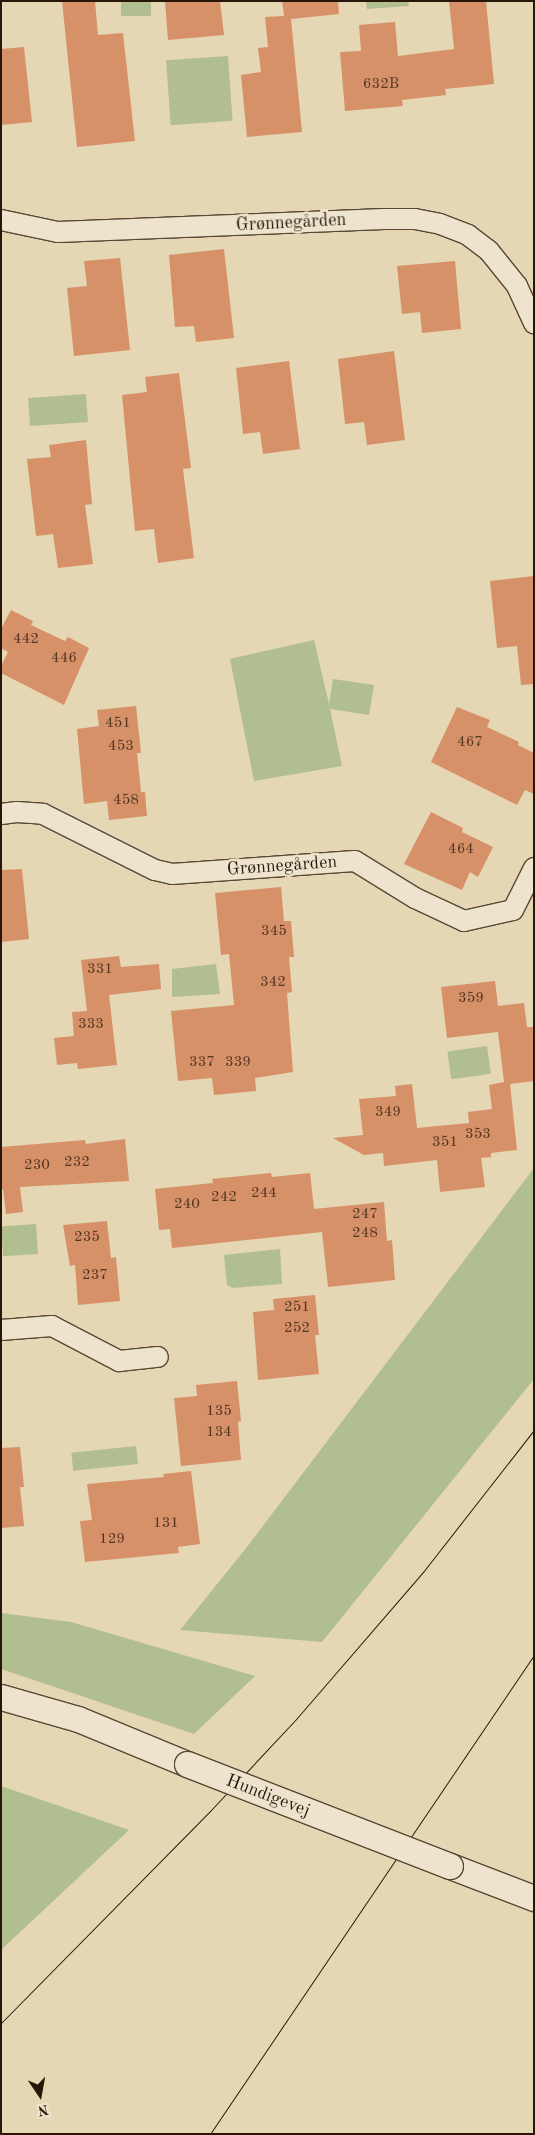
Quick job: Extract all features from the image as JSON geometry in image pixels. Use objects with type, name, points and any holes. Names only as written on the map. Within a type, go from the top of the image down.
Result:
[{"type":"street","name":"Grønnegården","points":[[1,220],[58,232],[415,219],[440,224],[468,235],[490,252],[517,286],[534,323]]},
{"type":"street","name":"Grønnegården","points":[[1,814],[17,812],[43,814],[156,870],[172,874],[355,861],[415,898],[464,921],[513,910],[534,868]]},
{"type":"street","points":[[1,1330],[52,1326],[119,1361],[158,1357]]},
{"type":"street","name":"Hundigevej","points":[[1,1697],[78,1719],[187,1764],[534,1898]]},
{"type":"green space","points":[[121,1],[151,1],[151,16],[121,16]]},
{"type":"green space","points":[[366,1],[408,1],[409,6],[367,9]]},
{"type":"green space","points":[[228,56],[233,121],[171,125],[166,60]]},
{"type":"green space","points":[[86,394],[88,422],[30,426],[28,398]]},
{"type":"green space","points":[[314,640],[329,704],[333,679],[374,685],[369,715],[330,709],[342,766],[254,781],[230,659]]},
{"type":"green space","points":[[216,964],[220,994],[172,997],[172,969]]},
{"type":"green space","points":[[487,1046],[491,1074],[451,1079],[447,1052]]},
{"type":"green space","points":[[534,1168],[534,1379],[322,1642],[180,1630],[247,1547]]},
{"type":"green space","points":[[36,1224],[38,1254],[3,1256],[1,1226]]},
{"type":"green space","points":[[280,1249],[282,1284],[233,1288],[227,1285],[224,1255]]},
{"type":"green space","points":[[136,1446],[138,1464],[73,1471],[71,1453]]},
{"type":"green space","points":[[1,1613],[71,1622],[255,1676],[194,1734],[1,1669]]},
{"type":"green space","points":[[1,1786],[129,1830],[1,1950]]},
{"type":"building","points":[[62,1],[95,1],[98,35],[123,33],[135,141],[77,147]]},
{"type":"building","points":[[165,1],[220,1],[224,35],[168,40]]},
{"type":"building","points":[[282,1],[338,1],[339,14],[291,19],[302,132],[247,137],[241,75],[261,72],[258,48],[268,47],[265,17],[284,16]]},
{"type":"building","points":[[449,1],[486,1],[494,84],[445,89],[446,95],[402,100],[403,106],[345,111],[340,52],[361,51],[359,25],[395,22],[398,56],[454,49]]},
{"type":"building","points":[[24,47],[32,122],[1,125],[1,49]]},
{"type":"building","points":[[224,249],[234,338],[196,342],[194,326],[175,327],[169,255]]},
{"type":"building","points":[[120,258],[130,350],[74,356],[67,288],[87,286],[84,261]]},
{"type":"building","points":[[455,261],[461,329],[422,333],[420,312],[402,314],[397,266]]},
{"type":"building","points":[[394,351],[405,440],[367,445],[364,422],[345,424],[338,359]]},
{"type":"building","points":[[289,361],[300,449],[263,454],[260,432],[243,434],[236,368]]},
{"type":"building","points":[[179,373],[191,468],[183,469],[194,558],[158,563],[154,529],[135,531],[122,395],[147,392],[145,377]]},
{"type":"building","points":[[86,440],[92,504],[85,505],[93,564],[58,568],[53,534],[36,536],[27,459],[51,457],[49,445]]},
{"type":"building","points":[[534,576],[534,684],[521,685],[517,646],[497,648],[490,581]]},
{"type":"building","points":[[11,610],[33,621],[31,625],[65,641],[68,637],[89,648],[64,705],[1,673],[1,666],[8,652],[1,648],[1,629]]},
{"type":"building","points":[[136,706],[141,753],[137,753],[141,792],[145,792],[147,816],[109,820],[107,801],[84,804],[77,729],[99,726],[97,710]]},
{"type":"building","points":[[457,707],[490,720],[487,727],[519,742],[518,745],[534,753],[534,794],[525,790],[517,805],[431,762]]},
{"type":"building","points":[[431,812],[463,828],[462,832],[493,847],[478,877],[470,872],[462,890],[404,864]]},
{"type":"building","points":[[22,869],[29,939],[1,942],[1,870]]},
{"type":"building","points":[[281,887],[284,921],[291,921],[294,957],[289,957],[292,992],[287,993],[293,1072],[255,1078],[256,1091],[214,1095],[212,1078],[178,1081],[171,1011],[234,1005],[229,954],[221,955],[215,893]]},
{"type":"building","points":[[119,956],[121,967],[159,964],[161,989],[109,995],[117,1065],[78,1069],[77,1063],[57,1065],[54,1038],[74,1036],[72,1012],[87,1011],[81,960]]},
{"type":"building","points":[[495,981],[498,1006],[524,1003],[527,1027],[534,1027],[534,1081],[510,1084],[517,1150],[491,1153],[491,1157],[481,1158],[485,1187],[440,1192],[437,1160],[384,1166],[383,1153],[364,1155],[333,1138],[363,1135],[359,1099],[396,1096],[395,1086],[412,1084],[417,1128],[469,1123],[468,1112],[492,1109],[489,1085],[504,1082],[498,1032],[447,1038],[441,987]]},
{"type":"building","points":[[125,1139],[129,1181],[20,1187],[23,1212],[6,1214],[3,1189],[1,1189],[1,1147],[85,1140],[86,1144]]},
{"type":"building","points":[[271,1173],[272,1177],[310,1173],[314,1209],[384,1202],[387,1241],[392,1240],[395,1280],[328,1287],[322,1232],[172,1248],[170,1229],[159,1230],[155,1189],[213,1183],[212,1179]]},
{"type":"building","points":[[107,1221],[111,1258],[116,1257],[120,1301],[78,1305],[75,1265],[70,1266],[63,1225]]},
{"type":"building","points":[[315,1295],[319,1335],[315,1335],[319,1374],[258,1380],[253,1312],[274,1310],[273,1299]]},
{"type":"building","points":[[237,1381],[241,1421],[238,1422],[241,1460],[181,1466],[174,1398],[197,1396],[196,1385]]},
{"type":"building","points":[[20,1447],[24,1487],[20,1487],[24,1526],[1,1528],[1,1448]]},
{"type":"building","points":[[191,1471],[200,1544],[178,1547],[179,1553],[85,1562],[80,1521],[92,1520],[87,1484],[164,1477],[163,1474]]},
{"type":"tram line","points":[[1,2023],[211,1810],[297,1718],[423,1572],[534,1430]]},
{"type":"tram line","points":[[210,2134],[534,1655]]}]
